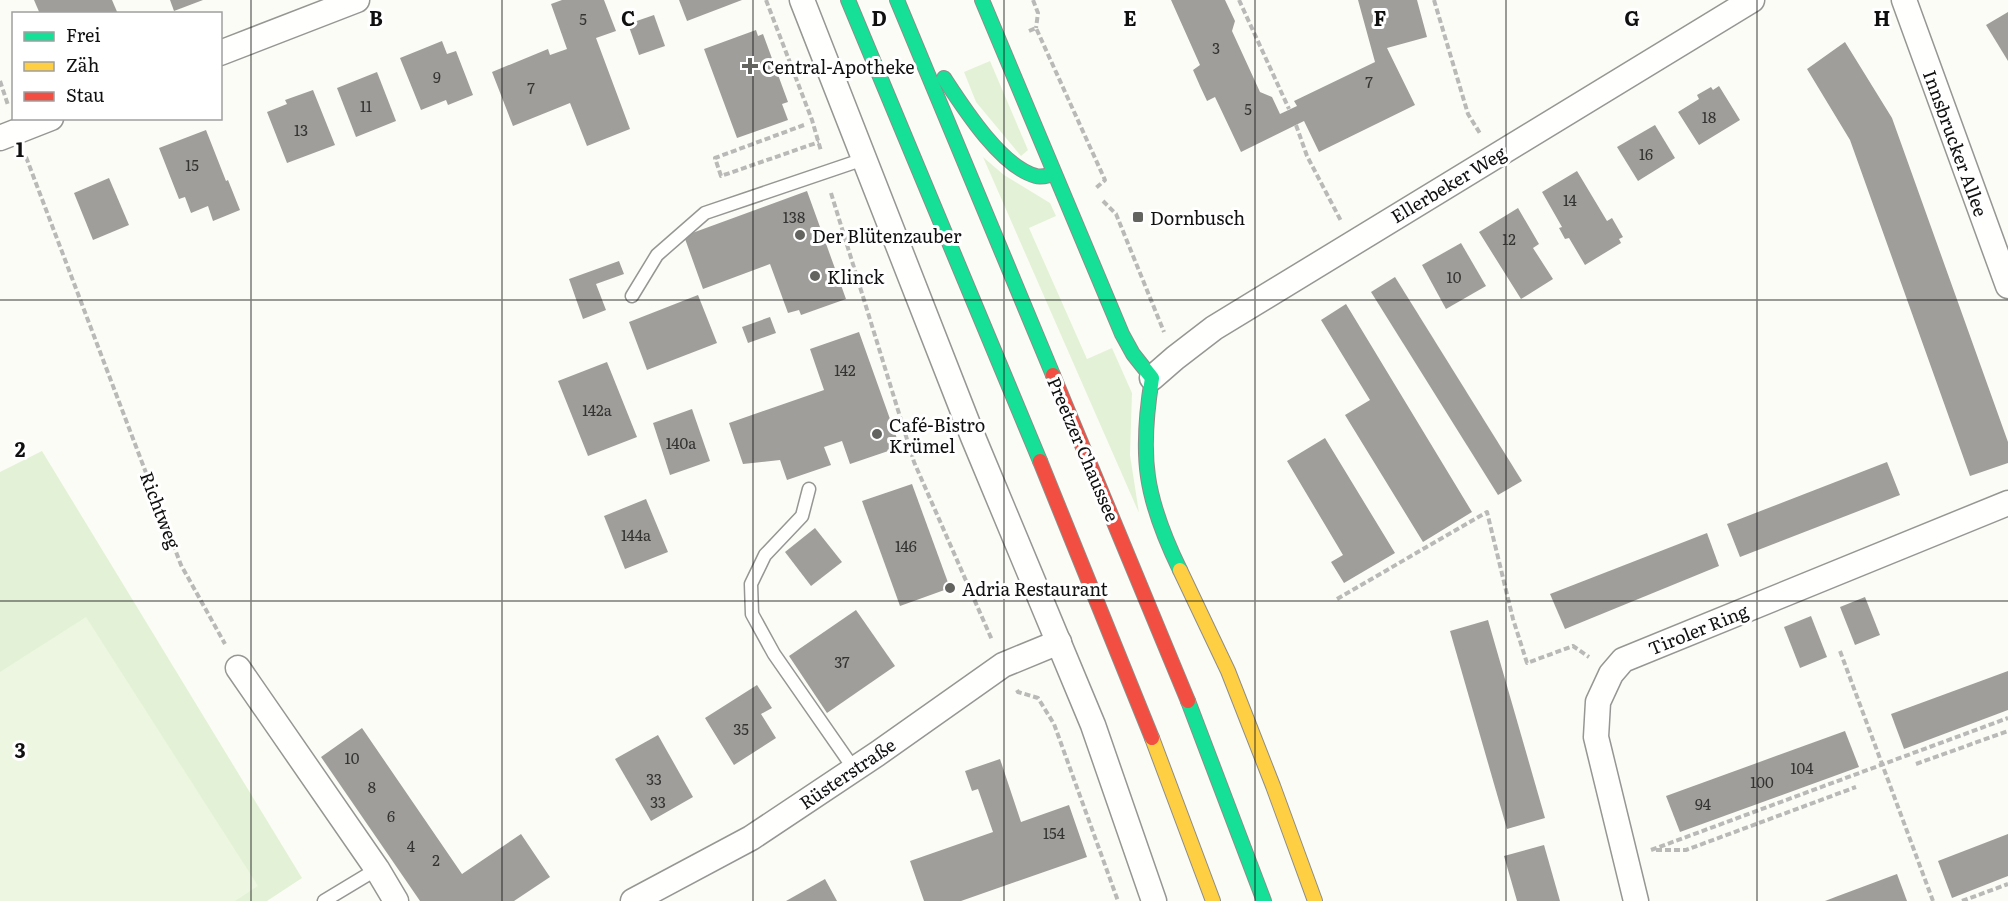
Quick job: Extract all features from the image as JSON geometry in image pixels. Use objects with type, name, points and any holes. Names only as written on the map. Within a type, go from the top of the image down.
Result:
[{"type":"main road","points":[[848,0],[1075,545],[1136,697],[1212,900]]},
{"type":"main road","name":"Preetzer Chaussee","points":[[897,0],[1174,667],[1264,901]]},
{"type":"main road","points":[[982,0],[1122,334],[1133,354],[1152,378],[1146,414],[1146,448],[1151,499],[1183,577],[1226,667],[1246,716],[1315,901]]},
{"type":"main road","points":[[904,20],[963,108],[1004,155],[1030,174],[1038,177],[1053,174]]},
{"type":"street","points":[[222,52],[357,0]]},
{"type":"street","points":[[802,0],[973,437],[1093,725],[1154,901]]},
{"type":"street","name":"Ellerbeker Weg","points":[[1152,378],[1214,328],[1752,0]]},
{"type":"street","name":"Innsbrucker Allee","points":[[1904,0],[2008,286]]},
{"type":"street","points":[[8,135],[46,120]]},
{"type":"street","name":"Tiroler Ring","points":[[1636,901],[1596,737],[1598,702],[1611,674],[1623,660],[2008,503]]},
{"type":"street","name":"Rüsterstraße","points":[[633,901],[750,838],[1003,665],[1059,642]]},
{"type":"street","points":[[238,668],[377,869],[396,901]]},
{"type":"lane","points":[[632,296],[657,255],[705,213],[864,159]]},
{"type":"lane","points":[[809,489],[802,516],[765,555],[751,584],[752,614],[774,654],[854,769]]},
{"type":"lane","points":[[324,901],[377,869]]},
{"type":"path","points":[[766,0],[812,120],[825,172],[914,462],[1003,665],[1018,692],[1038,698],[1054,724],[1118,901]]},
{"type":"path","points":[[1033,0],[1038,13],[1036,28],[1105,180],[1093,191]]},
{"type":"path","points":[[1239,0],[1289,109]]},
{"type":"path","points":[[1434,0],[1468,114],[1494,157]]},
{"type":"path","points":[[1029,31],[1036,28]]},
{"type":"path","name":"Richtweg","points":[[0,81],[8,135],[181,565],[238,668]]},
{"type":"path","points":[[804,125],[715,158],[722,176],[819,142]]},
{"type":"path","points":[[1296,125],[1307,156],[1352,243]]},
{"type":"path","points":[[1337,599],[1487,512],[1513,619],[1527,663],[1573,645],[1611,674]]},
{"type":"path","points":[[1840,651],[1933,901]]},
{"type":"path","points":[[1626,859],[2008,718]]},
{"type":"path","points":[[1916,765],[2008,731]]},
{"type":"path","points":[[1653,849],[1686,850],[1856,787]]},
{"type":"path","points":[[1962,901],[2008,884]]},
{"type":"green space","points":[[990,61],[1028,150],[1021,156],[976,102],[964,72]]},
{"type":"green space","points":[[983,157],[1004,175],[1050,203],[1056,216],[1029,228],[1087,359],[1112,348],[1132,393],[1130,455],[1139,513]]},
{"type":"green space","points":[[42,451],[302,878],[267,901],[0,901],[0,472]]},
{"type":"green space","points":[[86,617],[258,886],[235,901],[0,901],[0,672]]},
{"type":"building","points":[[34,0],[112,0],[117,12],[39,12]]},
{"type":"building","points":[[170,0],[203,0],[174,11]]},
{"type":"building","points":[[562,0],[604,0],[616,31],[596,38],[630,129],[587,146],[570,103],[513,126],[492,72],[548,49],[550,55],[567,49],[551,4]]},
{"type":"building","points":[[679,0],[742,0],[687,21]]},
{"type":"building","points":[[1171,0],[1225,0],[1235,21],[1232,31],[1260,92],[1272,97],[1280,114],[1297,106],[1294,101],[1375,62],[1358,0],[1417,0],[1427,37],[1387,48],[1415,105],[1319,152],[1304,121],[1241,152],[1215,97],[1207,101],[1200,86],[1193,70],[1200,65]]},
{"type":"building","points":[[2008,12],[2008,61],[1986,25]]},
{"type":"building","points":[[654,15],[665,46],[639,55],[628,24]]},
{"type":"building","points":[[756,30],[758,36],[763,34],[788,102],[782,104],[788,120],[737,138],[704,49]]},
{"type":"building","points":[[442,41],[447,54],[456,51],[473,95],[448,105],[446,100],[421,110],[400,58]]},
{"type":"building","points":[[1845,42],[1892,118],[2008,442],[2008,463],[1970,476],[1850,140],[1807,69]]},
{"type":"building","points":[[377,72],[396,121],[356,137],[337,88]]},
{"type":"building","points":[[1719,86],[1740,120],[1699,145],[1678,112],[1699,99],[1697,95],[1711,87],[1713,90]]},
{"type":"building","points":[[313,90],[335,145],[287,163],[267,112],[287,104],[285,100]]},
{"type":"building","points":[[1655,125],[1675,158],[1638,181],[1617,147]]},
{"type":"building","points":[[206,130],[240,210],[213,221],[208,206],[191,213],[185,197],[179,199],[159,148]]},
{"type":"building","points":[[1577,171],[1607,221],[1612,218],[1623,237],[1619,239],[1621,243],[1585,265],[1569,238],[1565,239],[1559,228],[1562,227],[1542,192]]},
{"type":"building","points":[[109,178],[129,225],[93,240],[74,193]]},
{"type":"building","points":[[807,191],[846,299],[801,315],[799,310],[788,313],[770,264],[703,289],[684,236]]},
{"type":"building","points":[[1518,208],[1539,244],[1533,248],[1553,279],[1521,299],[1479,232]]},
{"type":"building","points":[[1461,243],[1486,286],[1446,309],[1422,265]]},
{"type":"building","points":[[619,261],[624,274],[596,284],[606,310],[583,319],[569,279]]},
{"type":"building","points":[[1395,277],[1522,481],[1498,495],[1371,292]]},
{"type":"building","points":[[698,295],[717,343],[647,370],[629,322]]},
{"type":"building","points":[[1346,304],[1472,512],[1423,542],[1345,415],[1370,400],[1321,320]]},
{"type":"building","points":[[770,317],[776,333],[748,343],[742,327]]},
{"type":"building","points":[[859,332],[900,447],[850,464],[842,441],[824,447],[831,465],[787,480],[780,460],[743,464],[729,423],[824,390],[810,349]]},
{"type":"building","points":[[607,362],[637,437],[588,456],[558,381]]},
{"type":"building","points":[[692,409],[710,461],[670,475],[653,423]]},
{"type":"building","points":[[1325,438],[1395,553],[1344,583],[1331,562],[1343,555],[1287,461]]},
{"type":"building","points":[[1887,462],[1900,495],[1740,557],[1727,524]]},
{"type":"building","points":[[912,484],[950,588],[900,606],[862,501]]},
{"type":"building","points":[[646,499],[668,552],[625,569],[604,516]]},
{"type":"building","points":[[815,528],[842,562],[811,586],[785,552]]},
{"type":"building","points":[[1707,533],[1719,566],[1565,629],[1550,594]]},
{"type":"building","points":[[1865,597],[1880,635],[1855,645],[1840,607]]},
{"type":"building","points":[[856,610],[895,666],[827,713],[789,656]]},
{"type":"building","points":[[1811,616],[1827,657],[1800,668],[1784,627]]},
{"type":"building","points":[[1488,620],[1545,818],[1507,829],[1450,631]]},
{"type":"building","points":[[2008,671],[2008,710],[1904,749],[1891,714]]},
{"type":"building","points":[[757,685],[772,708],[761,714],[776,738],[734,765],[705,718]]},
{"type":"building","points":[[362,728],[462,874],[521,834],[550,877],[514,901],[420,901],[321,757]]},
{"type":"building","points":[[1845,731],[1859,767],[1680,832],[1666,796]]},
{"type":"building","points":[[658,735],[693,797],[651,821],[615,759]]},
{"type":"building","points":[[1000,759],[1021,822],[1069,805],[1087,857],[961,901],[924,901],[910,861],[993,832],[978,789],[972,791],[965,771]]},
{"type":"building","points":[[2008,834],[2008,876],[1952,898],[1938,861]]},
{"type":"building","points":[[1544,845],[1560,901],[1517,901],[1504,856]]},
{"type":"building","points":[[1897,874],[1907,901],[1825,901],[1838,896]]},
{"type":"building","points":[[825,879],[837,901],[786,901]]},
{"type":"traffic: fast","points":[[848,0],[1040,461]]},
{"type":"traffic: fast","points":[[897,0],[1053,375]]},
{"type":"traffic: fast","points":[[982,0],[1122,334],[1133,354],[1152,378],[1146,431],[1148,477],[1159,521],[1180,570]]},
{"type":"traffic: fast","points":[[944,78],[984,134],[1010,161],[1036,176],[1054,174]]},
{"type":"traffic: fast","points":[[1188,701],[1264,901]]},
{"type":"traffic: slow","points":[[1180,570],[1228,671],[1315,901]]},
{"type":"traffic: slow","points":[[1152,738],[1213,901]]},
{"type":"traffic: jam","points":[[1053,375],[1188,701]]},
{"type":"traffic: jam","points":[[1040,461],[1152,738]]},
{"type":"place","name":"Central-Apotheke","points":[[750,66]]},
{"type":"place","name":"Dornbusch","points":[[1138,217]]},
{"type":"place","name":"Der Blütenzauber","points":[[800,235]]},
{"type":"place","name":"Klinck","points":[[815,276]]},
{"type":"place","name":"Café-Bistro Krümel","points":[[877,434]]},
{"type":"place","name":"Adria Restaurant","points":[[950,588]]}]
